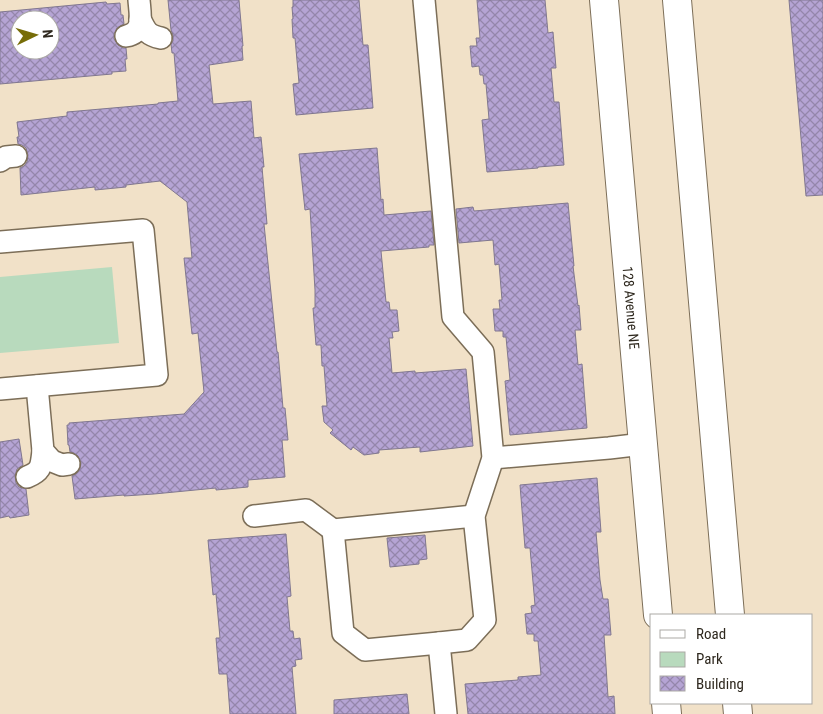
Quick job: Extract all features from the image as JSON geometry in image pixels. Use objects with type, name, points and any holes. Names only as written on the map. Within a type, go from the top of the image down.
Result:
[{"type":"main road","name":"128 Avenue NE","points":[[604,0],[658,614]]},
{"type":"main road","points":[[677,0],[730,614]]},
{"type":"main road","points":[[686,96],[691,0]]},
{"type":"lane","points":[[333,530],[343,633],[365,650],[467,640],[485,620],[474,516],[492,458],[483,352],[453,317],[424,0]]},
{"type":"lane","points":[[126,36],[136,32],[140,9]]},
{"type":"lane","points":[[140,9],[146,30],[152,36],[161,38]]},
{"type":"lane","points":[[0,242],[143,230],[156,376],[0,389]]},
{"type":"lane","points":[[26,477],[35,473],[41,464],[43,451],[36,386]]},
{"type":"lane","points":[[492,458],[643,444]]},
{"type":"lane","points":[[43,451],[52,461],[62,465],[68,464]]},
{"type":"lane","points":[[254,516],[306,510],[333,530],[474,516]]},
{"type":"lane","points":[[439,643],[446,714]]},
{"type":"green space","points":[[112,267],[119,343],[0,353],[0,277]]},
{"type":"building","points":[[168,0],[239,0],[243,60],[209,65],[213,104],[251,101],[254,138],[261,137],[267,224],[264,224],[288,440],[282,440],[285,477],[248,480],[248,487],[75,499],[72,476],[80,469],[81,463],[78,456],[70,452],[67,425],[69,423],[184,414],[204,392],[198,333],[192,334],[184,258],[192,258],[187,202],[160,181],[126,185],[126,187],[95,190],[95,187],[21,195],[20,168],[27,162],[28,155],[26,148],[18,144],[17,122],[67,116],[67,112],[178,101],[174,53],[172,53],[171,44],[173,35]]},
{"type":"building","points":[[293,0],[359,0],[363,45],[368,45],[373,108],[296,115],[293,84],[299,83],[295,38],[293,38]]},
{"type":"building","points":[[477,0],[545,0],[548,33],[553,32],[556,68],[551,68],[554,102],[559,102],[564,165],[487,172],[482,120],[489,119],[486,84],[484,84],[483,75],[480,75],[479,66],[472,67],[470,46],[477,46],[476,38],[480,38]]},
{"type":"building","points":[[789,0],[823,0],[823,195],[806,196]]},
{"type":"building","points":[[106,2],[107,4],[120,3],[124,24],[117,28],[114,39],[118,45],[126,48],[126,71],[112,72],[112,74],[0,84],[0,12],[10,11],[10,60],[60,60],[60,10],[21,10]]},
{"type":"building","points":[[377,148],[384,215],[431,211],[434,245],[381,251],[386,302],[389,302],[390,310],[397,310],[399,331],[392,332],[393,338],[389,338],[392,373],[466,369],[473,446],[420,452],[420,447],[379,450],[379,453],[364,455],[353,447],[351,450],[330,433],[333,430],[324,422],[322,406],[327,406],[321,345],[316,345],[310,209],[305,210],[299,154]]},
{"type":"building","points":[[568,203],[581,330],[575,330],[578,365],[582,364],[587,428],[510,435],[505,381],[510,380],[506,337],[503,337],[503,331],[495,331],[493,309],[500,309],[499,300],[502,300],[499,264],[495,265],[493,240],[459,243],[456,209],[473,207],[474,211]]},
{"type":"building","points":[[19,439],[23,465],[17,469],[15,476],[19,487],[26,489],[29,515],[0,518],[0,442]]},
{"type":"building","points":[[597,478],[601,532],[596,532],[600,580],[603,599],[608,599],[611,635],[604,635],[608,697],[614,696],[615,714],[468,714],[465,684],[518,680],[518,677],[541,675],[538,641],[534,641],[534,634],[527,634],[525,614],[532,613],[531,606],[535,605],[530,548],[525,548],[520,485]]},
{"type":"building","points":[[286,534],[291,596],[287,597],[290,631],[293,631],[294,639],[300,638],[302,659],[295,660],[296,666],[292,667],[296,714],[230,714],[227,674],[219,674],[216,638],[220,638],[216,594],[213,595],[208,540]]},
{"type":"building","points":[[425,535],[427,559],[419,560],[419,564],[390,567],[387,538]]},
{"type":"building","points":[[407,694],[409,714],[334,714],[334,700]]}]
